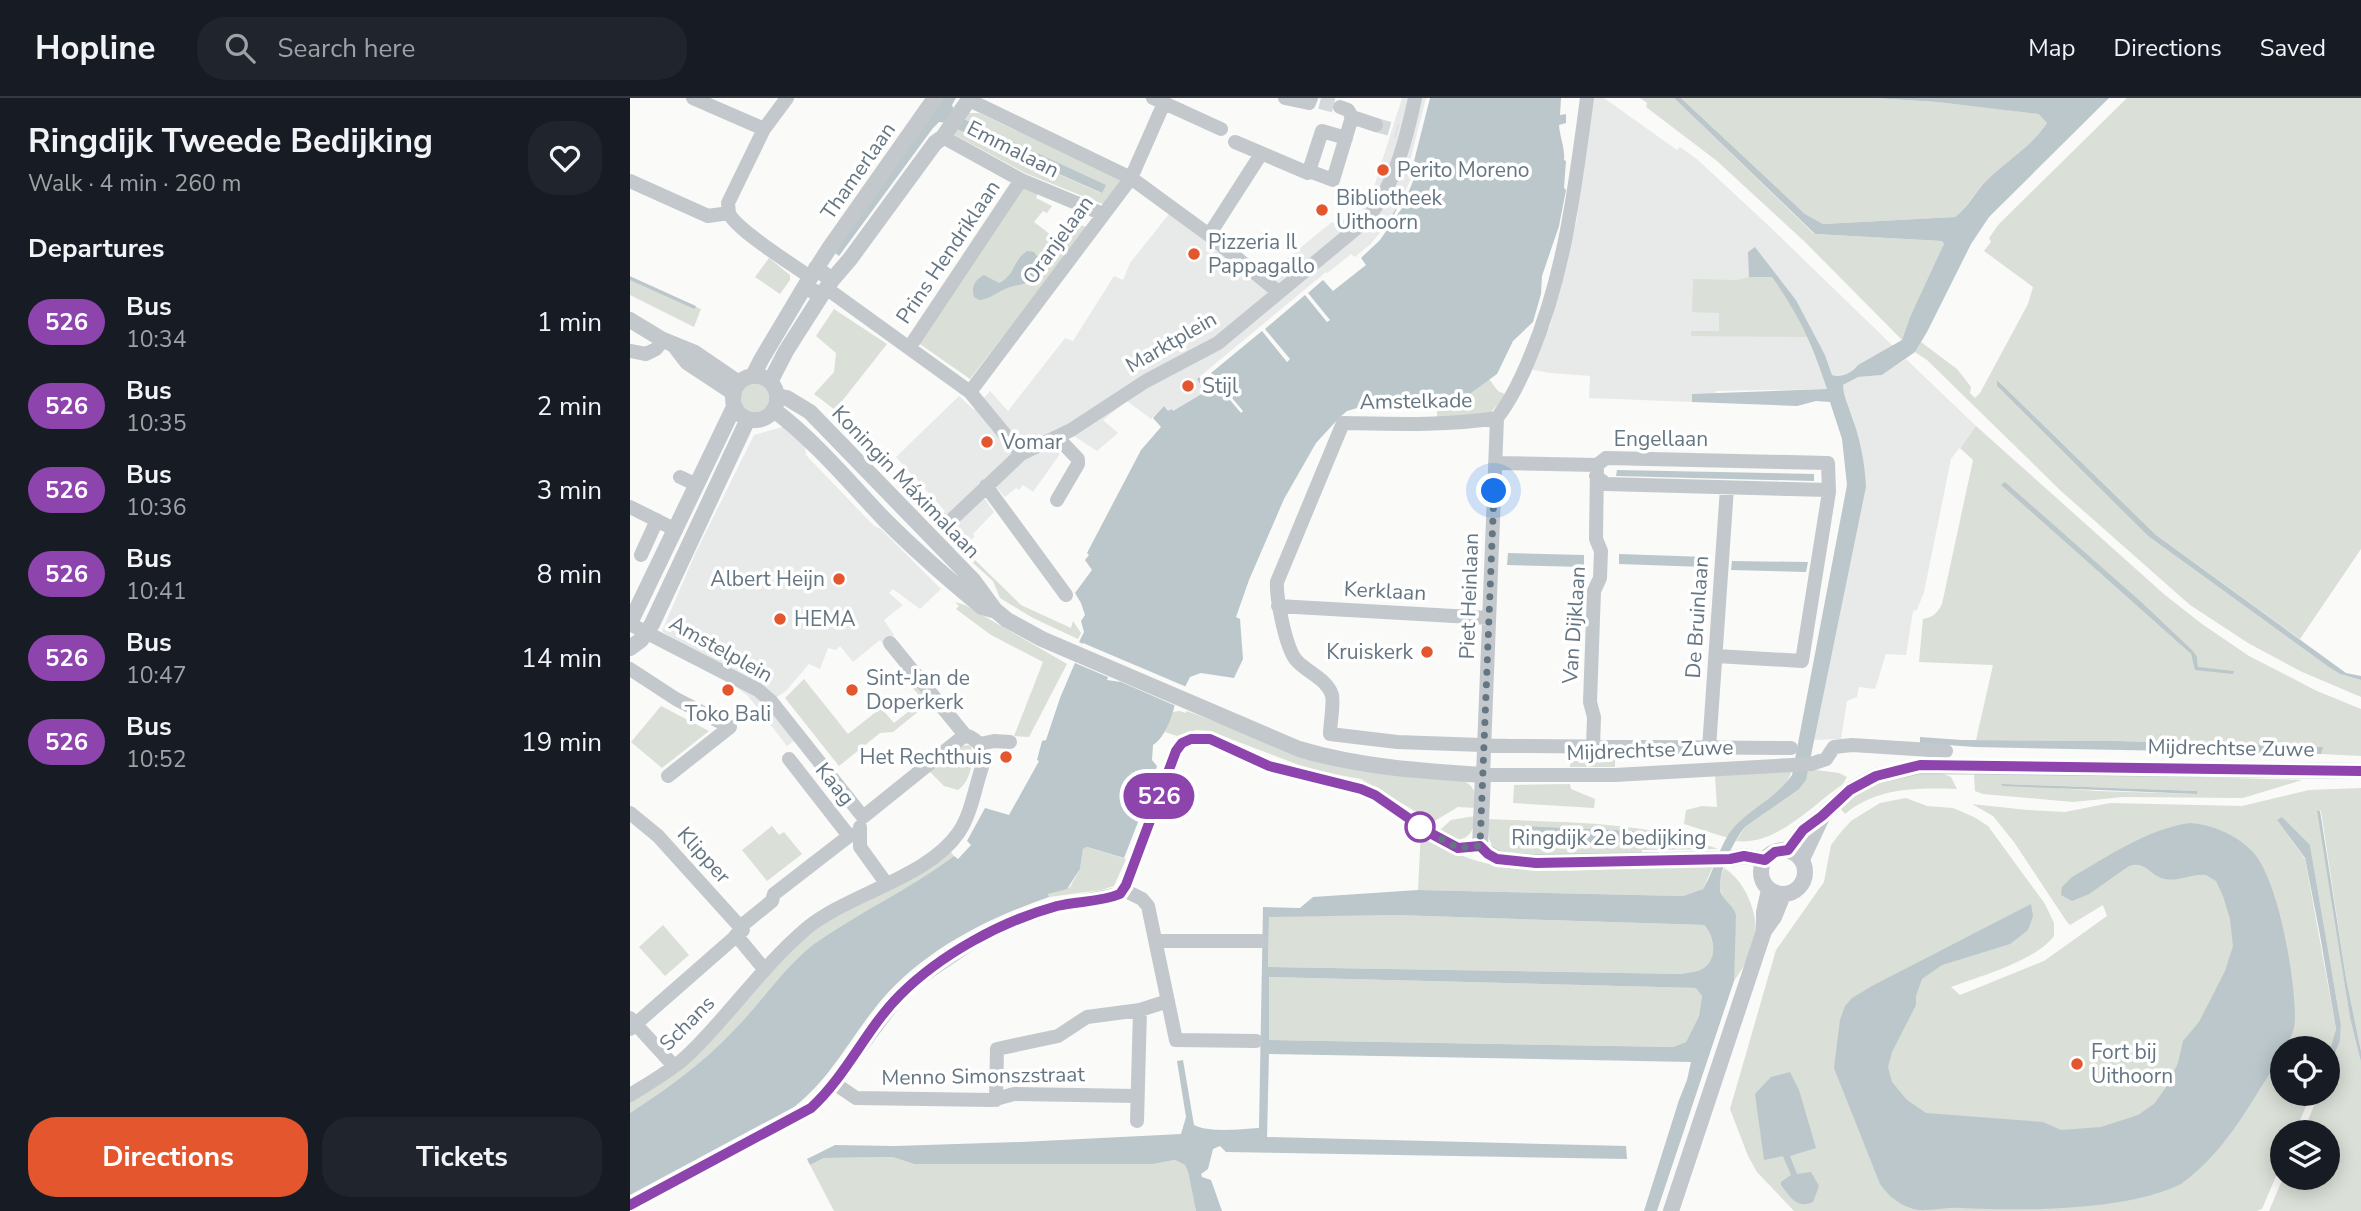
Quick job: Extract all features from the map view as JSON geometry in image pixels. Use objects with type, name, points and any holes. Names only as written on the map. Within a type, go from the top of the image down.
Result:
[{"type":"street","points":[[693,98],[764,129]]},
{"type":"street","points":[[787,98],[764,129],[728,203],[731,218],[970,392],[1021,454]]},
{"type":"street","name":"Thamerlaan","points":[[630,624],[740,390],[810,277],[935,98]]},
{"type":"street","points":[[1285,98],[1309,103],[1314,100]]},
{"type":"street","name":"Marktplein","points":[[945,526],[1021,454],[1058,437],[1146,381],[1208,350],[1364,222],[1382,200],[1401,132],[1415,98]]},
{"type":"street","name":"Amstelkade","points":[[1330,734],[1332,695],[1318,676],[1294,659],[1278,606],[1277,583],[1342,423],[1437,425],[1497,418],[1507,405],[1541,330],[1557,278],[1572,215],[1587,98]]},
{"type":"street","points":[[630,320],[669,343],[687,362],[740,390],[742,416],[748,419],[765,418],[786,351],[826,288],[970,99],[1130,178],[1209,235],[1278,292]]},
{"type":"street","points":[[1158,101],[1221,129]]},
{"type":"street","name":"Oranjelaan","points":[[970,392],[1130,178],[1158,101]]},
{"type":"street","points":[[1340,107],[1348,110],[1352,117],[1376,125]]},
{"type":"street","points":[[1235,142],[1308,173],[1309,171],[1333,180],[1352,117]]},
{"type":"street","points":[[1309,171],[1322,131],[1346,138]]},
{"type":"street","name":"Emmalaan","points":[[943,137],[1021,180],[1103,214]]},
{"type":"street","points":[[1209,235],[1261,154]]},
{"type":"street","name":"Prins Hendriklaan","points":[[909,348],[1021,180]]},
{"type":"street","points":[[630,181],[708,216],[729,213]]},
{"type":"street","points":[[630,351],[646,354],[669,343]]},
{"type":"street","name":"Koningin Máximalaan","points":[[740,390],[773,396],[796,428],[915,550],[982,607],[995,610],[1031,632],[1144,683]]},
{"type":"street","name":"Piet Heinlaan","points":[[1483,775],[1497,418]]},
{"type":"street","points":[[630,648],[647,633],[748,419]]},
{"type":"street","points":[[1057,500],[1078,464],[1078,459],[1058,437]]},
{"type":"street","name":"Engellaan","points":[[1606,458],[1828,463],[1829,490],[1606,484],[1597,470],[1606,458]]},
{"type":"street","name":"Engellaan","points":[[1495,463],[1597,470]]},
{"type":"street","name":"Van Dijklaan","points":[[1593,747],[1594,717],[1590,702],[1594,591],[1600,578],[1601,551],[1595,539],[1597,470]]},
{"type":"street","points":[[680,477],[697,485]]},
{"type":"street","points":[[986,486],[1066,595]]},
{"type":"street","name":"De Bruinlaan","points":[[1709,748],[1727,488]]},
{"type":"street","points":[[1716,656],[1802,661],[1829,490]]},
{"type":"street","points":[[630,507],[676,530]]},
{"type":"street","points":[[641,555],[657,520]]},
{"type":"street","name":"Kerklaan","points":[[1278,606],[1489,618]]},
{"type":"street","name":"Amstelplein","points":[[630,624],[758,690],[771,701],[863,817]]},
{"type":"street","points":[[890,643],[965,735],[975,738],[980,744],[993,741],[1010,742]]},
{"type":"street","points":[[630,669],[676,699],[730,727],[668,776]]},
{"type":"street","name":"Mijdrechtse Zuwe","points":[[1144,683],[1299,749],[1349,761],[1414,771],[1483,775],[1615,775],[1811,764],[1826,760],[1834,747],[1852,745],[1946,751]]},
{"type":"street","name":"Mijdrechtse Zuwe","points":[[1330,734],[1397,742],[1791,748]]},
{"type":"street","points":[[887,883],[860,847],[854,834],[863,817],[965,735]]},
{"type":"street","points":[[630,1205],[797,1117],[822,1098],[898,997],[918,979],[986,933],[1057,906],[1115,896],[1124,890],[1176,751],[1182,743],[1191,739],[1210,739],[1269,766],[1368,792],[1458,848],[1480,846]]},
{"type":"street","name":"Schans","points":[[630,1095],[686,1057],[765,970],[809,927],[922,865],[946,847],[965,822],[983,762],[980,744]]},
{"type":"street","name":"Kaag","points":[[789,759],[854,834]]},
{"type":"street","name":"Mijdrechtse Zuwe","points":[[1795,855],[1822,816],[1842,796],[1863,782],[1897,769],[1920,765],[2361,771]]},
{"type":"street","name":"Ringdijk 2e bedijking","points":[[1483,775],[1480,846],[1497,859],[1536,863],[1713,858],[1730,859],[1740,866],[1763,866]]},
{"type":"street","name":"Klipper","points":[[630,813],[658,836],[740,931]]},
{"type":"street","name":"Schans","points":[[632,1024],[740,931],[772,901],[774,894],[854,834]]},
{"type":"street","points":[[1775,852],[1795,855],[1805,866],[1804,883],[1798,889],[1776,892],[1762,879],[1763,866],[1775,852]]},
{"type":"street","points":[[1124,890],[1145,902],[1177,1040],[1256,1041]]},
{"type":"street","points":[[1671,1211],[1764,931],[1764,912],[1776,892]]},
{"type":"street","points":[[740,931],[765,970]]},
{"type":"street","points":[[1156,941],[1261,941]]},
{"type":"street","points":[[996,1100],[997,1049],[1059,1036],[1087,1017],[1140,1010],[1168,1001]]},
{"type":"street","points":[[1137,1121],[1140,1010]]},
{"type":"street","points":[[632,1024],[674,1066]]},
{"type":"street","name":"Menno Simonszstraat","points":[[834,1083],[856,1098],[996,1100],[1014,1094],[1137,1097]]},
{"type":"shaded area","points":[[943,98],[956,98],[952,105],[955,111],[947,123],[939,122],[933,128],[839,256],[831,250]]},
{"type":"shaded area","points":[[1402,98],[1428,98],[1417,167],[1394,216],[1371,245],[1355,259],[1351,254],[1291,303],[1201,384],[1206,392],[1173,411],[1168,411],[1164,406],[1151,419],[1127,401],[1103,420],[1118,433],[1097,451],[1074,436],[1053,448],[1060,454],[1033,492],[1023,485],[1005,497],[996,487],[984,498],[994,512],[965,546],[936,520],[945,511],[896,457],[959,396],[974,410],[990,391],[1008,411],[1065,338],[1073,341],[1114,276],[1123,280],[1130,263],[1173,209],[1254,272],[1262,261],[1274,269],[1332,222],[1337,225],[1351,214],[1357,217],[1370,199]]},
{"type":"shaded area","points":[[1427,98],[1561,98],[1560,115],[1566,114],[1566,123],[1559,125],[1566,161],[1566,190],[1559,226],[1542,276],[1541,294],[1533,322],[1513,341],[1497,374],[1471,393],[1378,402],[1347,411],[1316,443],[1284,499],[1236,617],[1240,619],[1243,659],[1234,678],[1201,673],[1190,677],[1185,687],[1181,685],[1164,734],[1153,745],[1152,760],[1157,766],[1124,858],[1087,847],[1083,849],[1080,869],[1067,889],[1048,894],[1049,897],[977,927],[911,971],[875,1008],[818,1085],[794,1107],[630,1195],[630,1113],[697,1064],[722,1042],[793,963],[814,944],[954,856],[958,859],[971,845],[967,841],[985,808],[1009,815],[1039,761],[1037,760],[1042,741],[1046,740],[1083,644],[1079,642],[1084,632],[1081,621],[1085,615],[1075,593],[1092,570],[1085,560],[1089,555],[1087,553],[1141,450],[1161,427],[1153,418],[1164,406],[1168,411],[1173,411],[1205,392],[1197,379],[1324,275],[1334,285],[1359,264],[1355,258],[1391,217],[1416,168],[1409,164]]},
{"type":"shaded area","points":[[1590,98],[1604,98],[1677,150],[1680,147],[1698,160],[1894,347],[1858,365],[1854,371],[1839,377],[1832,375],[1825,355],[1796,300],[1755,247],[1813,344],[1828,389],[1716,391],[1715,394],[1692,394],[1692,402],[1589,398],[1590,376],[1528,369],[1550,326],[1577,219]]},
{"type":"shaded area","points":[[1640,98],[1674,98],[1814,234],[1942,241],[1942,250],[1902,340],[1805,242],[1717,161],[1646,107],[1647,103]]},
{"type":"shaded area","points":[[1674,98],[1681,98],[1805,214],[1823,224],[1955,217],[1987,180],[2041,132],[2047,123],[2039,114],[1874,98],[2109,98],[1989,217],[1971,244],[1915,352],[1882,375],[1858,377],[1843,385],[1860,442],[1866,487],[1806,780],[1799,789],[1745,827],[1731,849],[1723,869],[1721,893],[1736,915],[1734,981],[1657,1211],[1644,1211],[1691,1062],[1269,1054],[1267,1137],[1626,1146],[1627,1159],[1226,1152],[1220,1146],[1213,1149],[1208,1169],[1201,1174],[1211,1180],[1222,1211],[1196,1211],[1188,1172],[1185,1165],[1175,1160],[1153,1164],[914,1164],[893,1157],[824,1158],[810,1165],[807,1159],[835,1145],[1021,1142],[1181,1134],[1186,1117],[1177,1061],[1183,1060],[1194,1125],[1216,1130],[1259,1128],[1263,907],[1300,908],[1313,897],[1418,890],[1683,896],[1703,889],[1725,841],[1735,826],[1779,790],[1792,775],[1847,485],[1842,439],[1830,402],[1816,401],[1797,406],[1692,402],[1692,394],[1827,389],[1804,331],[1772,277],[1749,277],[1748,252],[1755,247],[1796,300],[1825,355],[1832,375],[1839,376],[1902,340],[1944,244],[1942,241],[1815,234]],"holes":[[[1394,915],[1704,925],[1712,940],[1713,952],[1705,967],[1682,974],[1268,967],[1269,917]],[[1269,977],[1696,988],[1702,996],[1699,1016],[1686,1042],[1673,1047],[1269,1040]]]},
{"type":"shaded area","points":[[1681,98],[1874,98],[1937,102],[2040,114],[2047,123],[2041,132],[1987,180],[1955,217],[1823,224],[1805,214]]},
{"type":"shaded area","points":[[2127,98],[2361,98],[2361,549],[2300,639],[2156,535],[1997,380],[1997,386],[2148,536],[2330,668],[2361,680],[2361,697],[2300,671],[2248,643],[2190,605],[2061,491],[1927,360],[1915,352],[1921,342],[1957,369],[1971,387],[1970,393],[1975,398],[1980,393],[2028,304],[2033,287],[1984,251],[1991,242],[1989,238],[1999,224]]},
{"type":"shaded area","points":[[968,113],[979,113],[1122,181],[1105,205],[1025,173],[953,134],[957,129],[1101,193],[1105,185],[964,119]]},
{"type":"shaded area","points":[[964,119],[1106,185],[1102,193],[957,129]]},
{"type":"shaded area","points":[[1024,186],[1038,192],[1036,198],[1052,206],[1047,213],[1043,211],[1034,222],[1063,244],[1079,225],[1087,227],[970,379],[917,342]]},
{"type":"shaded area","points":[[1027,251],[1034,252],[1043,265],[1037,277],[986,299],[979,300],[974,297],[973,287],[978,279],[984,275],[999,283],[1008,276]]},
{"type":"shaded area","points":[[769,258],[790,275],[790,280],[780,294],[755,277]]},
{"type":"shaded area","points":[[1772,277],[1788,299],[1808,337],[1691,336],[1691,331],[1719,331],[1719,313],[1692,312],[1693,279],[1737,280]]},
{"type":"shaded area","points":[[630,278],[701,309],[694,327],[630,295]]},
{"type":"shaded area","points":[[834,309],[887,344],[835,410],[814,394],[834,372],[836,353],[816,336]]},
{"type":"shaded area","points":[[1906,359],[1976,426],[1951,459],[1924,592],[1917,610],[1913,611],[1906,655],[1886,654],[1875,689],[1859,687],[1857,697],[1847,701],[1841,739],[1814,740],[1866,487],[1853,418],[1843,385],[1858,377],[1882,375]]},
{"type":"shaded area","points":[[1489,379],[1498,391],[1507,395],[1491,412],[1437,422],[1437,396],[1471,393]]},
{"type":"shaded area","points":[[1997,380],[2156,535],[2346,673],[2361,676],[2361,680],[2330,668],[2148,536],[1997,386]]},
{"type":"shaded area","points":[[755,384],[765,388],[769,398],[765,408],[755,412],[745,408],[741,398],[745,388]]},
{"type":"shaded area","points":[[789,425],[804,439],[806,455],[874,526],[881,529],[941,589],[920,609],[893,589],[889,593],[903,605],[884,620],[894,635],[883,644],[880,640],[853,662],[840,646],[836,650],[828,648],[820,669],[809,664],[786,691],[771,701],[799,737],[787,746],[748,696],[662,631],[695,554],[754,435]]},
{"type":"shaded area","points":[[1976,426],[2165,595],[2202,624],[2249,656],[2317,691],[2361,709],[2361,756],[2321,754],[2322,747],[1976,740],[1993,665],[1919,662],[1923,619],[1934,614],[1942,604],[1973,460],[1960,448]],"holes":[[[2001,485],[2197,657],[2198,668],[2234,671],[2196,670],[2191,654]]]},
{"type":"shaded area","points":[[1617,470],[1814,474],[1814,481],[1616,476]]},
{"type":"shaded area","points":[[2005,482],[2192,650],[2197,657],[2198,667],[2234,671],[2233,674],[2195,670],[2191,654],[2001,485]]},
{"type":"shaded area","points":[[1508,553],[1584,555],[1584,567],[1507,565]]},
{"type":"shaded area","points":[[1619,554],[1706,557],[1705,567],[1619,564]]},
{"type":"shaded area","points":[[975,560],[1021,605],[1071,628],[1073,621],[1081,633],[1078,639],[1033,618],[1000,598],[993,581],[973,563]]},
{"type":"shaded area","points":[[1732,561],[1808,562],[1806,572],[1731,570]]},
{"type":"shaded area","points":[[955,602],[965,605],[1067,664],[1029,737],[1014,736],[1043,662],[991,635],[956,609],[959,606]]},
{"type":"shaded area","points":[[804,679],[848,734],[881,708],[894,723],[923,700],[911,686],[914,683],[930,702],[893,732],[880,733],[839,766],[785,698]]},
{"type":"shaded area","points":[[661,706],[709,731],[662,768],[631,742]]},
{"type":"shaded area","points":[[1187,711],[1305,756],[1457,778],[1473,789],[1476,808],[1458,807],[1433,822],[1361,779],[1312,770],[1210,731],[1196,730],[1177,736],[1165,732],[1172,712]]},
{"type":"shaded area","points":[[1920,737],[2323,747],[2321,754],[1975,747],[1920,743]]},
{"type":"shaded area","points":[[971,746],[972,758],[966,781],[958,790],[944,786],[928,770],[958,747]]},
{"type":"shaded area","points":[[1570,752],[1615,753],[1615,767],[1570,767]]},
{"type":"shaded area","points":[[1793,769],[1785,786],[1733,829],[1728,838],[1684,824],[1686,810],[1702,806],[1717,807],[1715,775]]},
{"type":"shaded area","points":[[1808,769],[1839,773],[1847,777],[1843,784],[1780,831],[1751,841],[1736,841],[1745,827],[1765,813]]},
{"type":"shaded area","points":[[1978,771],[2302,780],[2243,798],[2123,797],[2073,802],[1983,794],[1975,791],[1974,776]],"holes":[[[2002,784],[2197,791],[2197,794],[2097,791]]]},
{"type":"shaded area","points":[[1939,772],[1951,777],[1957,789],[1898,791],[1871,799],[1845,814],[1840,808],[1852,798],[1886,781]]},
{"type":"shaded area","points":[[1570,784],[1571,789],[1595,799],[1594,808],[1513,803],[1514,785]]},
{"type":"shaded area","points":[[2001,784],[2197,791],[2197,794],[2003,786]]},
{"type":"shaded area","points":[[2361,788],[2361,1051],[2346,978],[2321,811],[2318,810],[2350,1018],[2361,1062],[2361,1211],[2269,1211],[2278,1190],[2340,1190],[2340,1120],[2308,1120],[2314,1106],[2340,1106],[2341,1025],[2310,845],[2277,820],[2305,859],[2336,1029],[2334,1036],[2270,1036],[2270,1106],[2306,1106],[2300,1120],[2270,1120],[2270,1190],[2262,1209],[1794,1211],[1757,1172],[1730,1109],[1776,950],[1824,882],[1831,845],[1851,821],[1880,803],[1906,798],[1927,806],[1953,808],[1988,826],[2045,904],[2054,923],[2054,936],[2021,960],[1951,987],[1960,995],[2044,961],[2107,916],[2103,905],[2070,925],[2014,842],[1993,816],[1972,804],[2065,812],[2110,803],[2242,806],[2309,790]]},
{"type":"shaded area","points":[[2317,810],[2320,811],[2361,1062],[2350,1018]]},
{"type":"shaded area","points":[[1475,816],[1471,832],[1462,839],[1457,840],[1440,830],[1451,820]]},
{"type":"shaded area","points":[[2282,817],[2310,845],[2341,1025],[2340,1040],[2340,1036],[2334,1036],[2336,1029],[2305,858],[2277,820]]},
{"type":"shaded area","points":[[1487,819],[1633,828],[1662,833],[1718,849],[1642,850],[1641,855],[1535,857],[1495,852],[1489,839]]},
{"type":"shaded area","points":[[2190,823],[2215,828],[2231,835],[2252,851],[2270,883],[2284,930],[2292,979],[2294,1026],[2291,1036],[2270,1036],[2270,1073],[2249,1107],[2198,1171],[2181,1184],[2158,1193],[2104,1204],[2044,1209],[1918,1210],[1901,1204],[1880,1184],[1834,1068],[1840,1020],[1845,1006],[1852,998],[1872,986],[2031,904],[2033,916],[2028,930],[2010,944],[1942,965],[1922,979],[1916,1005],[1892,1052],[1888,1067],[1892,1082],[1907,1100],[1926,1113],[2043,1122],[2061,1130],[2101,1127],[2138,1115],[2154,1104],[2167,1086],[2178,1063],[2183,1041],[2199,1022],[2225,971],[2233,946],[2230,919],[2223,896],[2216,881],[2206,875],[2165,879],[2140,865],[2129,866],[2089,894],[2072,901],[2061,895],[2062,887],[2072,877],[2129,844],[2174,826]]},
{"type":"shaded area","points":[[772,826],[779,835],[784,832],[802,854],[767,881],[742,850]]},
{"type":"shaded area","points":[[1519,826],[1634,831],[1631,838],[1621,842],[1519,844],[1512,838],[1512,830]]},
{"type":"shaded area","points":[[1421,830],[1452,851],[1480,862],[1512,868],[1580,870],[1714,864],[1703,889],[1683,896],[1418,890]]},
{"type":"shaded area","points":[[1086,847],[1126,859],[1114,886],[1049,897],[1048,894],[1070,887],[1080,869],[1083,849]]},
{"type":"shaded area","points":[[951,852],[954,856],[937,868],[814,944],[793,963],[722,1042],[697,1064],[630,1113],[630,1099],[795,946],[836,915]]},
{"type":"shaded area","points":[[1724,868],[1737,879],[1751,904],[1756,931],[1751,951],[1734,981],[1724,899],[1718,884]]},
{"type":"shaded area","points":[[1394,915],[1704,925],[1712,940],[1713,952],[1705,967],[1682,974],[1268,967],[1269,916]]},
{"type":"shaded area","points":[[663,925],[689,955],[665,976],[639,947]]},
{"type":"shaded area","points":[[1269,977],[1697,988],[1702,996],[1699,1016],[1686,1042],[1673,1047],[1268,1040]]},
{"type":"shaded area","points":[[1790,1072],[1799,1090],[1816,1148],[1790,1156],[1797,1174],[1811,1172],[1819,1186],[1813,1202],[1807,1204],[1795,1201],[1781,1185],[1781,1182],[1791,1175],[1783,1156],[1764,1160],[1755,1094],[1771,1077]]},
{"type":"shaded area","points":[[894,1157],[914,1164],[1153,1164],[1175,1160],[1185,1165],[1188,1172],[1196,1211],[834,1211],[810,1165],[824,1158]]},
{"type":"pier","points":[[1426,98],[1430,98],[1414,161],[1420,164],[1402,208],[1380,240],[1361,258],[1366,265],[1333,291],[1323,280],[1308,293],[1330,320],[1327,322],[1305,295],[1265,329],[1290,359],[1287,362],[1262,331],[1211,373],[1243,411],[1241,413],[1209,375],[1202,380],[1199,377],[1326,272],[1334,281],[1355,263],[1351,259],[1352,255],[1355,257],[1370,244],[1393,217],[1416,168],[1409,164]]},
{"type":"pier","points":[[1083,643],[1189,688],[1183,690],[1176,706],[1121,682],[1107,680],[1108,677],[1075,663]]},
{"type":"waterway","points":[[630,278],[694,307]]},
{"type":"tunnel","points":[[1320,102],[1340,107]]},
{"type":"tunnel","points":[[1376,125],[1397,131]]},
{"type":"bus line","name":"526","points":[[630,1205],[811,1108],[828,1091],[898,997],[918,979],[986,933],[1057,906],[1120,894],[1126,885],[1176,751],[1182,743],[1191,739],[1210,739],[1269,766],[1361,789],[1375,795],[1430,833],[1458,848],[1480,846],[1497,859],[1536,863],[1730,859],[1744,856],[1765,860],[1775,852],[1788,850],[1803,830],[1863,782],[1897,769],[1920,765],[2361,771]]},
{"type":"place","name":"Perito Moreno","points":[[1383,170]]},
{"type":"place","name":"Bibliotheek Uithoorn","points":[[1322,210]]},
{"type":"place","name":"Pizzeria Il Pappagallo","points":[[1194,254]]},
{"type":"place","name":"Stijl","points":[[1188,386]]},
{"type":"place","name":"Vomar","points":[[987,442]]},
{"type":"place","name":"Albert Heijn","points":[[839,579]]},
{"type":"place","name":"HEMA","points":[[780,619]]},
{"type":"place","name":"Kruiskerk","points":[[1427,652]]},
{"type":"place","name":"Toko Bali","points":[[728,690]]},
{"type":"place","name":"Sint-Jan de Doperkerk","points":[[852,690]]},
{"type":"place","name":"Het Rechthuis","points":[[1006,757]]},
{"type":"place","name":"Fort bij Uithoorn","points":[[2077,1064]]},
{"type":"route","points":[[1420,827],[1458,848],[1480,846],[1494,491]]}]
